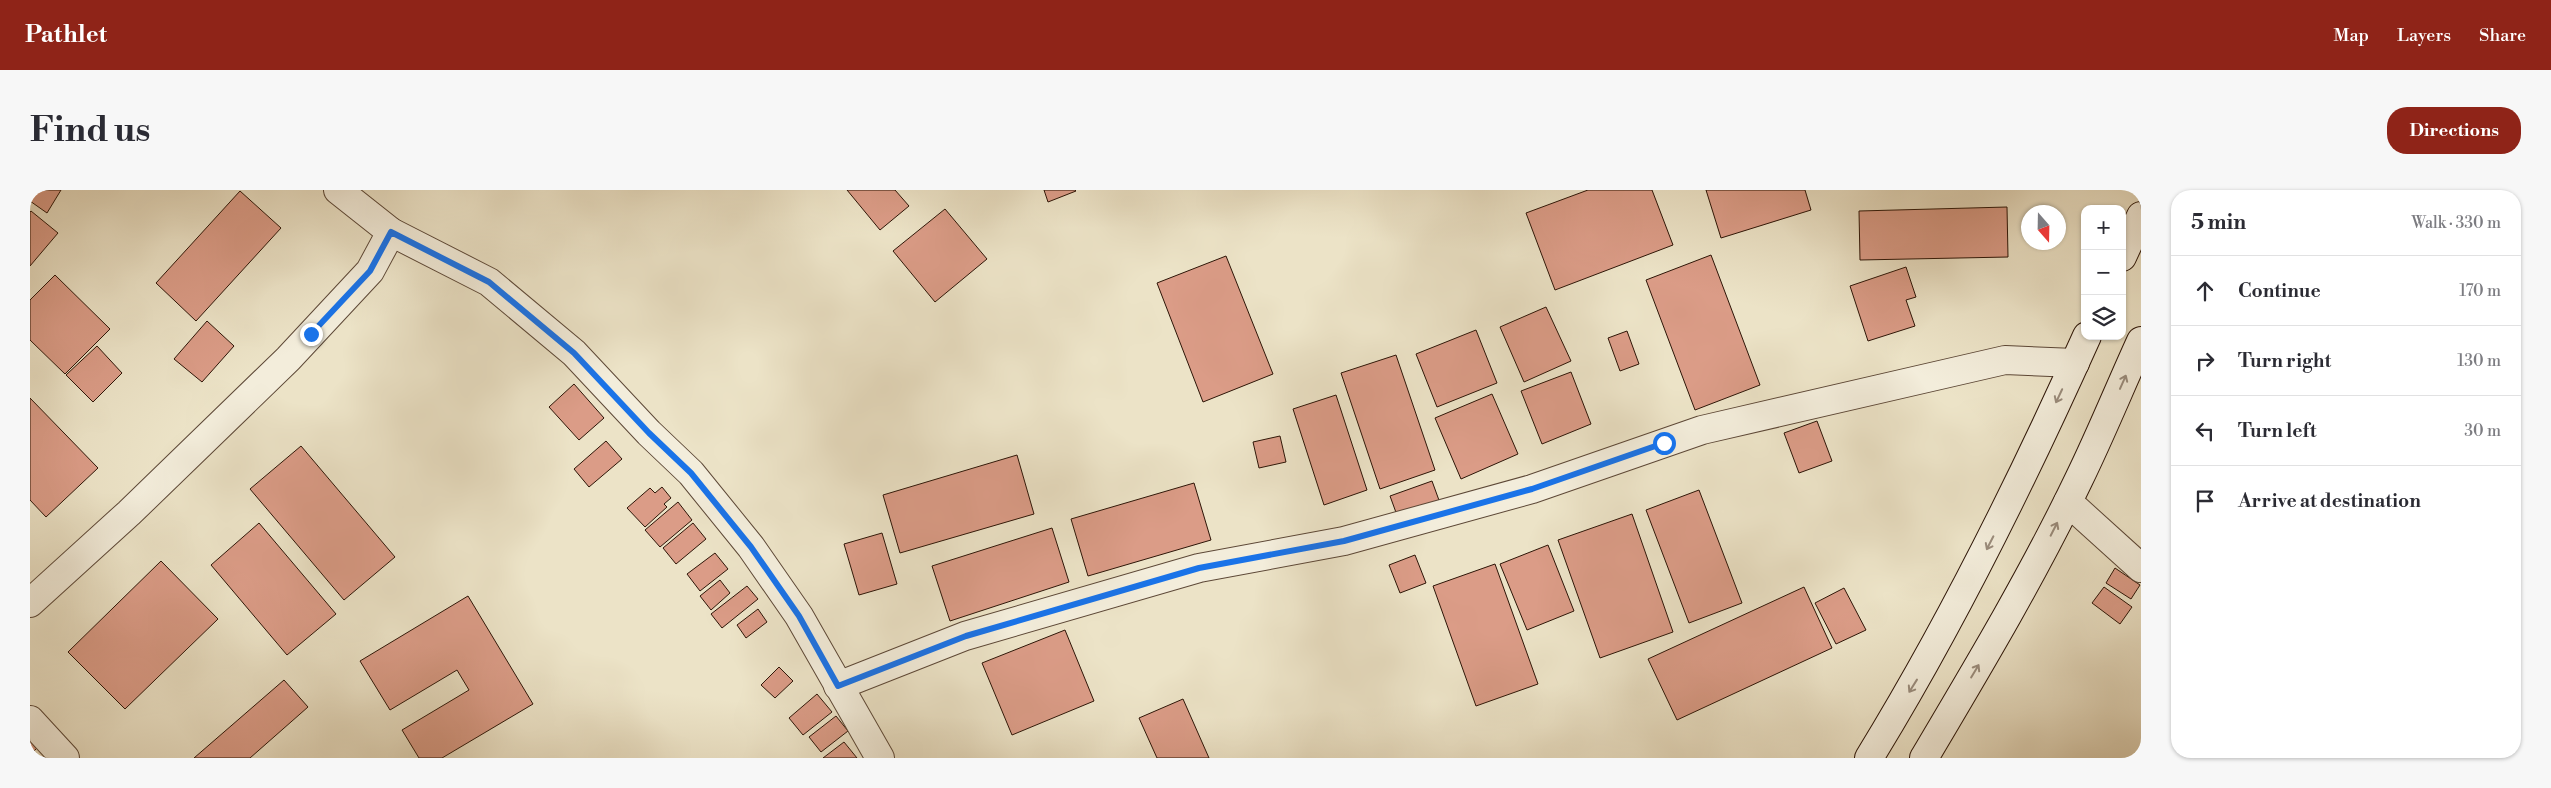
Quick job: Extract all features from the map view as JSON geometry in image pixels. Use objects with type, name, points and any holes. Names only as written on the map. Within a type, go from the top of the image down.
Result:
[{"type":"street","points":[[338,190],[391,232],[489,282],[574,353],[649,433],[691,473],[751,547],[799,616],[880,758]]},
{"type":"street","points":[[2126,250],[2141,216]]},
{"type":"street","points":[[30,604],[129,513],[288,359],[370,271],[391,232]]},
{"type":"street","points":[[1869,758],[1918,678],[1992,541],[2085,340]]},
{"type":"street","points":[[1924,758],[1992,643],[2068,502],[2141,341]]},
{"type":"street","points":[[838,686],[966,636],[1199,568],[1344,541],[1532,489],[1702,430],[2005,360],[2075,363]]},
{"type":"street","points":[[2068,502],[2141,568]]},
{"type":"street","points":[[30,720],[65,758]]},
{"type":"building","points":[[37,190],[61,190],[47,213],[30,201]]},
{"type":"building","points":[[847,190],[895,190],[909,206],[880,230]]},
{"type":"building","points":[[1044,190],[1075,190],[1076,191],[1048,202]]},
{"type":"building","points":[[1588,190],[1652,190],[1673,245],[1555,290],[1526,213]]},
{"type":"building","points":[[1706,190],[1805,190],[1811,210],[1721,238]]},
{"type":"building","points":[[240,191],[281,228],[196,321],[156,283]]},
{"type":"building","points":[[2007,207],[2008,257],[1860,260],[1859,211]]},
{"type":"building","points":[[945,209],[987,259],[935,302],[893,251]]},
{"type":"building","points":[[30,212],[58,233],[30,266]]},
{"type":"building","points":[[1711,255],[1760,385],[1695,410],[1646,280]]},
{"type":"building","points":[[1226,256],[1273,374],[1203,402],[1157,283]]},
{"type":"building","points":[[1906,267],[1916,297],[1906,300],[1915,326],[1868,341],[1850,286]]},
{"type":"building","points":[[55,275],[110,329],[65,374],[30,340],[30,300]]},
{"type":"building","points":[[1546,307],[1571,361],[1524,382],[1500,327]]},
{"type":"building","points":[[207,321],[234,346],[202,382],[174,359]]},
{"type":"building","points":[[1476,330],[1497,383],[1437,407],[1416,354]]},
{"type":"building","points":[[1627,331],[1639,364],[1620,371],[1608,338]]},
{"type":"building","points":[[97,346],[122,373],[93,402],[66,375]]},
{"type":"building","points":[[1396,355],[1435,470],[1380,489],[1341,373]]},
{"type":"building","points":[[1571,372],[1591,424],[1542,444],[1521,391]]},
{"type":"building","points":[[574,384],[604,418],[579,440],[549,407]]},
{"type":"building","points":[[1492,394],[1518,454],[1461,479],[1435,418]]},
{"type":"building","points":[[1336,395],[1367,490],[1324,505],[1293,409]]},
{"type":"building","points":[[30,398],[98,468],[46,517],[30,500]]},
{"type":"building","points":[[1817,421],[1832,461],[1799,473],[1784,433]]},
{"type":"building","points":[[1280,436],[1286,462],[1259,468],[1253,442]]},
{"type":"building","points":[[606,441],[622,459],[589,487],[574,469]]},
{"type":"building","points":[[301,446],[395,557],[344,600],[250,489]]},
{"type":"building","points":[[1017,455],[1034,514],[900,553],[883,495]]},
{"type":"building","points":[[1432,481],[1440,503],[1398,518],[1390,496]]},
{"type":"building","points":[[1194,483],[1211,540],[1088,576],[1071,519]]},
{"type":"building","points":[[662,487],[671,498],[664,504],[667,507],[645,527],[627,508],[650,488],[655,493]]},
{"type":"building","points":[[1699,490],[1742,603],[1689,623],[1646,510]]},
{"type":"building","points":[[678,502],[692,520],[660,547],[645,530]]},
{"type":"building","points":[[1632,514],[1673,632],[1600,658],[1558,540]]},
{"type":"building","points":[[259,523],[336,614],[287,655],[211,565]]},
{"type":"building","points":[[693,523],[706,539],[676,564],[663,548]]},
{"type":"building","points":[[1052,528],[1069,582],[950,621],[932,566]]},
{"type":"building","points":[[882,533],[897,584],[859,595],[844,544]]},
{"type":"building","points":[[1548,545],[1574,611],[1527,630],[1500,564]]},
{"type":"building","points":[[715,553],[728,569],[700,591],[687,574]]},
{"type":"building","points":[[1415,555],[1426,583],[1400,593],[1389,565]]},
{"type":"building","points":[[161,561],[218,619],[125,709],[68,652]]},
{"type":"building","points":[[1495,564],[1538,684],[1476,706],[1433,586]]},
{"type":"building","points":[[2115,568],[2140,585],[2131,599],[2106,583]]},
{"type":"building","points":[[720,580],[730,593],[711,610],[700,596]]},
{"type":"building","points":[[747,586],[758,599],[722,628],[711,614]]},
{"type":"building","points":[[1804,587],[1832,648],[1677,720],[1648,659]]},
{"type":"building","points":[[2104,587],[2132,607],[2120,624],[2092,603]]},
{"type":"building","points":[[1844,588],[1866,630],[1836,644],[1815,603]]},
{"type":"building","points":[[468,596],[533,704],[442,758],[419,758],[402,730],[469,690],[457,670],[390,710],[360,661]]},
{"type":"building","points":[[758,609],[767,622],[746,638],[737,625]]},
{"type":"building","points":[[1065,630],[1094,701],[1012,735],[982,663]]},
{"type":"building","points":[[779,667],[793,681],[775,698],[761,685]]},
{"type":"building","points":[[284,680],[308,707],[250,758],[194,758]]},
{"type":"building","points":[[817,694],[832,712],[803,735],[789,718]]},
{"type":"building","points":[[1183,699],[1209,758],[1157,758],[1139,718]]},
{"type":"building","points":[[836,716],[848,731],[821,752],[809,737]]},
{"type":"building","points":[[30,740],[37,748],[30,755]]},
{"type":"building","points":[[844,742],[857,758],[823,758]]},
{"type":"route","points":[[311,334],[370,271],[391,232],[489,282],[574,353],[649,433],[691,473],[751,547],[799,616],[838,686],[966,636],[1199,568],[1344,541],[1532,489],[1664,443]]}]
